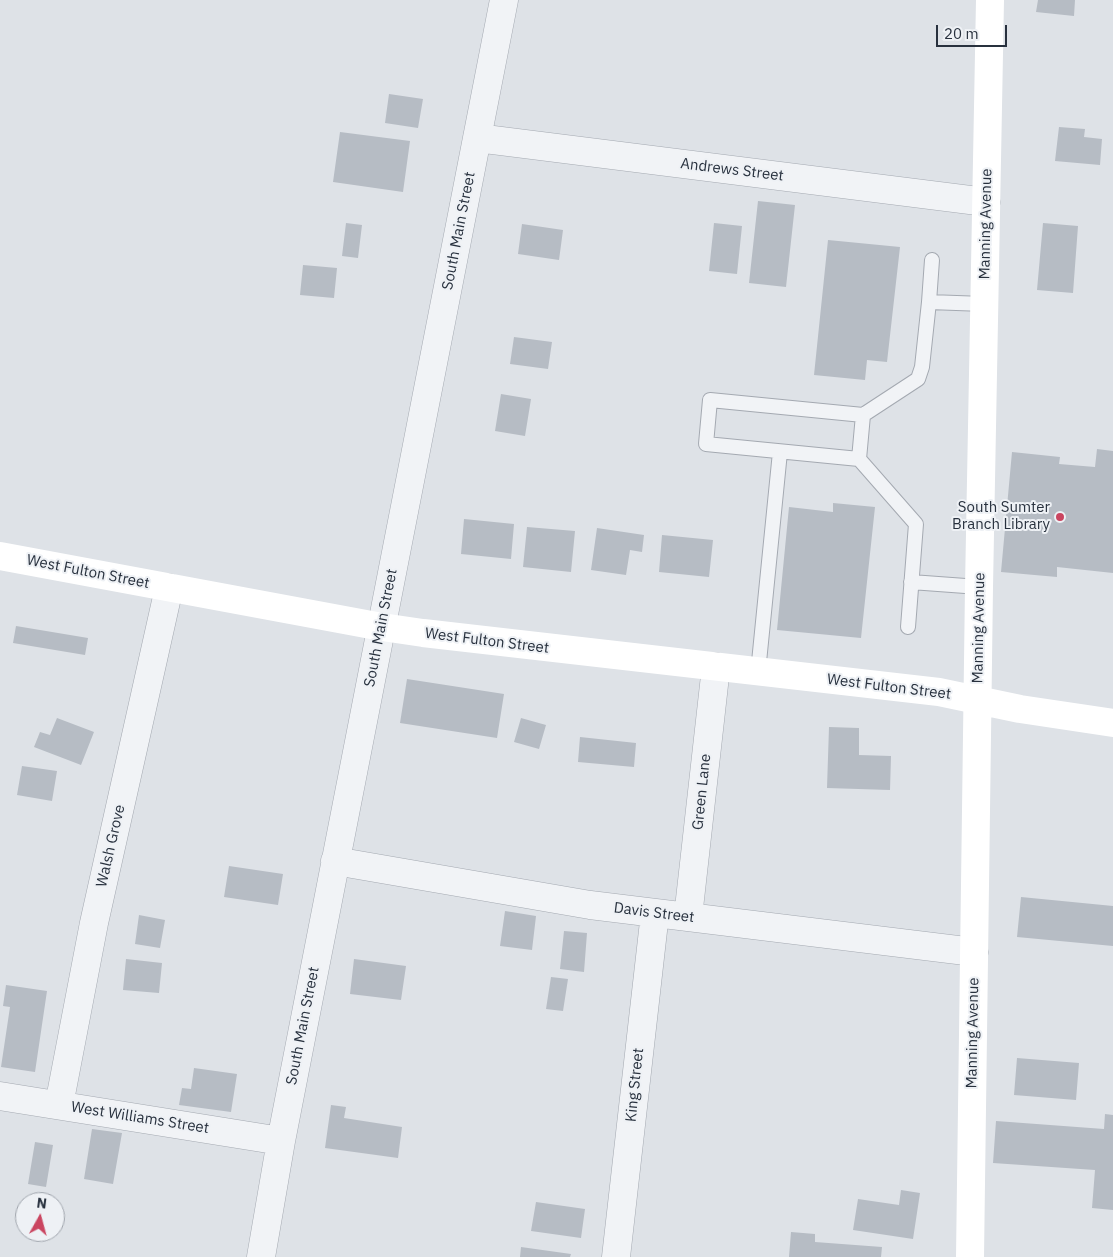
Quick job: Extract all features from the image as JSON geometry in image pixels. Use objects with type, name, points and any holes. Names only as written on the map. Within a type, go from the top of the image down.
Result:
[{"type":"main road","name":"Manning Avenue","points":[[970,1257],[979,587],[990,0]]},
{"type":"main road","name":"West Fulton Street","points":[[0,556],[382,627],[939,692],[1020,709],[1113,723]]},
{"type":"street","name":"South Main Street","points":[[261,1257],[281,1141],[504,0]]},
{"type":"street","name":"Andrews Street","points":[[477,138],[986,202]]},
{"type":"street","name":"Walsh Grove","points":[[59,1105],[94,923],[169,588]]},
{"type":"street","name":"Green Lane","points":[[688,917],[716,667]]},
{"type":"street","name":"Davis Street","points":[[335,862],[590,905],[974,952]]},
{"type":"street","name":"King Street","points":[[616,1257],[655,913]]},
{"type":"street","name":"West Williams Street","points":[[0,1096],[281,1141]]},
{"type":"lane","points":[[908,627],[916,524],[860,459],[706,444],[710,400],[863,415],[918,379],[922,366],[932,260]]},
{"type":"lane","points":[[929,302],[984,304]]},
{"type":"lane","points":[[860,459],[863,415]]},
{"type":"lane","points":[[758,672],[780,452]]},
{"type":"lane","points":[[911,582],[979,587]]},
{"type":"building","points":[[1038,0],[1075,0],[1074,16],[1036,12]]},
{"type":"building","points":[[389,94],[423,99],[418,128],[385,123]]},
{"type":"building","points":[[1059,127],[1085,129],[1084,137],[1102,139],[1100,165],[1055,161]]},
{"type":"building","points":[[340,132],[410,141],[403,192],[333,182]]},
{"type":"building","points":[[758,201],[795,205],[786,287],[749,283]]},
{"type":"building","points":[[346,223],[362,225],[358,258],[342,256]]},
{"type":"building","points":[[714,223],[742,226],[737,274],[709,271]]},
{"type":"building","points":[[1043,223],[1078,226],[1073,293],[1037,290]]},
{"type":"building","points":[[522,224],[563,230],[559,260],[518,254]]},
{"type":"building","points":[[828,240],[900,247],[887,362],[867,360],[865,380],[814,375]]},
{"type":"building","points":[[303,265],[337,268],[334,298],[300,295]]},
{"type":"building","points":[[514,337],[552,342],[548,369],[510,364]]},
{"type":"building","points":[[501,394],[531,399],[525,436],[495,431]]},
{"type":"building","name":"South Sumter Branch Library","points":[[1097,449],[1113,451],[1113,573],[1057,567],[1057,577],[1001,572],[1012,452],[1060,457],[1059,464],[1095,467]]},
{"type":"building","points":[[833,503],[875,507],[861,638],[777,630],[789,507],[833,512]]},
{"type":"building","points":[[464,519],[514,524],[511,559],[461,554]]},
{"type":"building","points":[[527,527],[575,531],[571,572],[523,567]]},
{"type":"building","points":[[597,528],[644,535],[642,552],[630,550],[626,575],[591,570]]},
{"type":"building","points":[[662,535],[713,540],[709,577],[659,572]]},
{"type":"building","points":[[16,626],[88,638],[85,655],[13,643]]},
{"type":"building","points":[[407,679],[504,694],[497,738],[400,723]]},
{"type":"building","points":[[57,718],[94,732],[81,765],[34,747],[40,732],[50,735]]},
{"type":"building","points":[[521,718],[546,725],[539,749],[514,742]]},
{"type":"building","points":[[829,727],[859,728],[859,755],[891,756],[890,790],[827,788]]},
{"type":"building","points":[[580,737],[636,743],[634,767],[578,762]]},
{"type":"building","points":[[22,766],[57,771],[52,801],[17,795]]},
{"type":"building","points":[[229,866],[283,874],[278,905],[224,897]]},
{"type":"building","points":[[1021,897],[1113,906],[1113,946],[1017,937]]},
{"type":"building","points":[[505,911],[536,916],[532,950],[500,946]]},
{"type":"building","points":[[139,915],[165,920],[160,948],[135,944]]},
{"type":"building","points":[[564,931],[587,933],[584,972],[560,969]]},
{"type":"building","points":[[126,959],[162,963],[159,993],[123,990]]},
{"type":"building","points":[[354,959],[406,966],[401,1000],[350,994]]},
{"type":"building","points":[[551,977],[568,979],[563,1011],[546,1009]]},
{"type":"building","points":[[6,985],[47,991],[35,1072],[1,1067],[10,1007],[3,1006]]},
{"type":"building","points":[[1017,1058],[1079,1063],[1076,1100],[1014,1095]]},
{"type":"building","points":[[194,1068],[237,1074],[231,1112],[179,1105],[182,1088],[191,1089]]},
{"type":"building","points":[[331,1105],[346,1107],[344,1118],[402,1127],[398,1158],[325,1148]]},
{"type":"building","points":[[1105,1114],[1113,1115],[1113,1210],[1092,1208],[1095,1170],[993,1163],[996,1121],[1104,1129]]},
{"type":"building","points":[[92,1129],[122,1133],[113,1184],[84,1179]]},
{"type":"building","points":[[35,1142],[53,1145],[46,1187],[28,1184]]},
{"type":"building","points":[[901,1190],[920,1193],[913,1239],[853,1230],[858,1199],[899,1205]]},
{"type":"building","points":[[536,1202],[585,1209],[581,1238],[531,1231]]},
{"type":"building","points":[[791,1232],[815,1234],[815,1242],[882,1247],[881,1257],[789,1257]]},
{"type":"building","points":[[521,1247],[571,1254],[570,1257],[520,1257]]},
{"type":"place","name":"South Sumter Branch Library","points":[[1060,517]]}]
